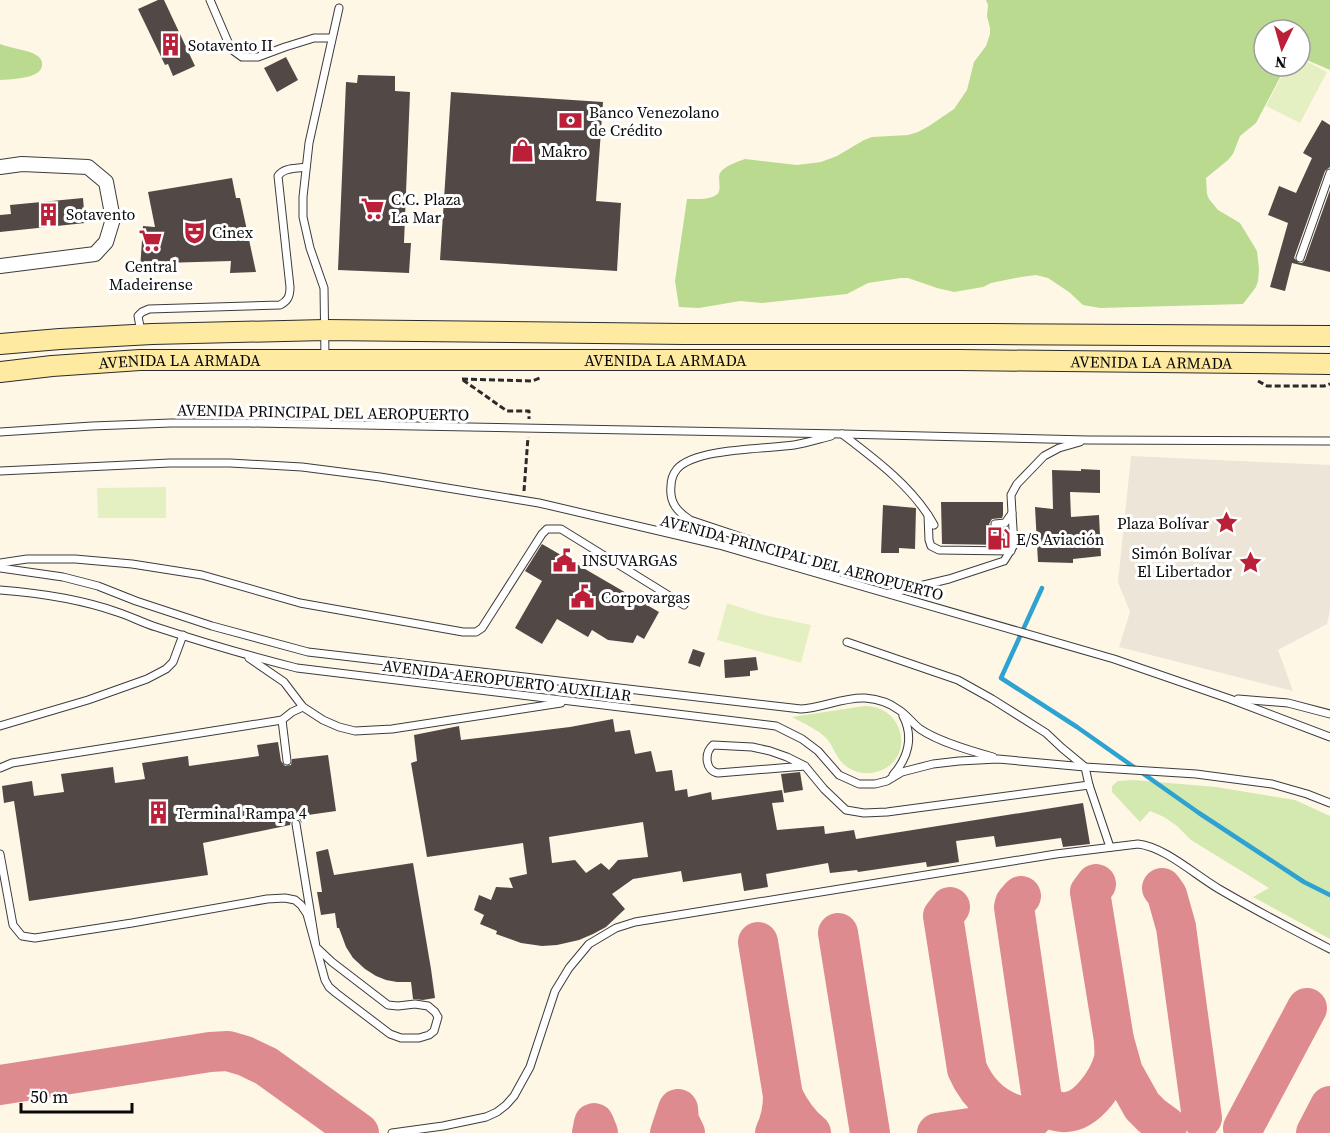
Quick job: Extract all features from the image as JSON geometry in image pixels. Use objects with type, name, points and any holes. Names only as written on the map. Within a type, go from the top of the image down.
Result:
[{"type":"main road","name":"AVENIDA LA ARMADA","points":[[0,344],[141,334],[325,330],[684,334],[1330,336]]},
{"type":"main road","name":"AVENIDA LA ARMADA","points":[[0,372],[140,360],[960,360],[1330,364]]},
{"type":"street","points":[[0,167],[22,164],[88,167],[106,182],[113,219],[106,242],[95,254],[0,266]]},
{"type":"lane","points":[[210,0],[231,49],[242,57],[258,57],[314,38],[331,38]]},
{"type":"lane","points":[[326,360],[324,288],[310,249],[303,217],[303,197],[309,143],[339,8]]},
{"type":"lane","points":[[141,334],[138,316],[148,309],[280,305],[286,302],[290,294],[290,287],[278,176],[285,170],[306,167]]},
{"type":"lane","points":[[1300,258],[1330,173]]},
{"type":"lane","name":"AVENIDA PRINCIPAL DEL AEROPUERTO","points":[[0,432],[182,423],[1088,440],[1330,441]]},
{"type":"lane","points":[[836,579],[813,561],[690,520],[682,515],[676,508],[670,490],[676,470],[693,459],[727,452],[794,445],[842,434],[877,460],[928,513],[934,525]]},
{"type":"lane","points":[[888,594],[949,579],[1004,561],[1014,545],[1011,495],[1017,484],[1044,456],[1059,448],[1088,440]]},
{"type":"lane","name":"AVENIDA PRINCIPAL DEL AEROPUERTO","points":[[0,471],[89,465],[170,463],[230,463],[302,467],[540,503],[718,545],[1114,658],[1330,737]]},
{"type":"lane","points":[[928,513],[929,540],[932,546],[939,550],[1011,550]]},
{"type":"lane","points":[[995,524],[1005,523],[1012,513]]},
{"type":"lane","points":[[0,563],[27,558],[132,564],[202,575],[300,603],[463,632],[476,632],[482,628],[542,534],[547,529],[561,529],[684,605]]},
{"type":"lane","name":"AVENIDA AEROPUERTO AUXILIAR","points":[[0,568],[63,577],[98,586],[212,626],[308,652],[801,709],[849,699],[880,700],[898,709],[920,729],[965,749],[998,759]]},
{"type":"lane","name":"AVENIDA AEROPUERTO AUXILIAR","points":[[0,590],[53,597],[117,612],[153,626],[245,655],[297,668],[776,726],[802,739],[818,751],[839,775],[850,781],[867,784],[887,781],[902,772],[933,764],[998,759],[1196,774],[1272,784],[1330,803]]},
{"type":"lane","points":[[0,726],[147,680],[173,662],[183,635]]},
{"type":"lane","points":[[847,642],[958,680],[1046,733],[1085,767],[1110,847]]},
{"type":"lane","points":[[245,655],[284,682],[303,707],[323,720],[355,731],[436,723],[573,702]]},
{"type":"lane","points":[[1230,699],[1288,703],[1329,713]]},
{"type":"lane","points":[[0,768],[12,763],[282,720],[303,707]]},
{"type":"lane","points":[[887,781],[903,760],[909,739],[907,725],[898,709]]},
{"type":"lane","points":[[282,720],[287,761]]},
{"type":"lane","points":[[805,766],[713,773],[710,770],[707,756],[712,745],[752,747],[787,757],[805,766],[846,810],[864,813],[887,812],[1089,785]]},
{"type":"lane","points":[[0,759],[12,763]]},
{"type":"lane","points":[[0,854],[13,925],[22,936],[35,938],[267,899],[295,900],[304,909],[325,980],[329,987],[390,1034],[408,1039],[429,1035],[434,1031],[438,1017],[428,1005],[388,1005],[316,947],[296,824]]},
{"type":"lane","points":[[392,1133],[486,1117],[506,1105],[514,1096],[530,1067],[561,980],[589,944],[616,928],[635,922],[1138,844],[1176,860],[1264,915],[1330,949]]},
{"type":"path","points":[[1324,386],[1330,384]]},
{"type":"green space","points":[[986,0],[1330,0],[1330,70],[1312,62],[1312,18],[1252,18],[1252,78],[1280,78],[1256,123],[1240,136],[1228,160],[1206,178],[1209,199],[1218,210],[1240,223],[1257,251],[1258,281],[1243,304],[1100,308],[1083,305],[1048,278],[1036,275],[954,292],[901,278],[868,283],[847,294],[762,303],[740,301],[699,308],[679,307],[675,281],[687,199],[716,195],[719,191],[719,176],[722,170],[745,159],[797,165],[821,162],[872,137],[908,135],[929,126],[954,109],[967,90],[974,62],[986,46],[990,34]]},
{"type":"green space","points":[[0,44],[37,56],[42,62],[40,70],[24,78],[0,80]]},
{"type":"green space","points":[[1312,64],[1327,72],[1300,123],[1266,106],[1281,78],[1312,78]]},
{"type":"green space","points":[[166,487],[166,518],[98,518],[97,488]]},
{"type":"green space","points":[[727,603],[764,615],[811,625],[801,663],[717,640]]},
{"type":"green space","points":[[864,706],[878,708],[889,714],[897,724],[901,735],[901,746],[897,757],[889,766],[871,773],[860,773],[846,766],[824,736],[792,717]]},
{"type":"green space","points":[[1134,780],[1216,787],[1295,800],[1330,816],[1330,939],[1253,897],[1269,888],[1191,840],[1164,817],[1150,811],[1140,822],[1112,792],[1112,786],[1118,781]]},
{"type":"shaded area","name":"Plaza Bolívar","points":[[1131,456],[1330,465],[1330,611],[1327,624],[1278,650],[1293,691],[1119,647],[1130,612],[1118,582]]},
{"type":"building","name":"Sotavento II","points":[[158,0],[164,0],[195,66],[173,76],[168,64],[165,65],[138,9]]},
{"type":"building","points":[[286,57],[298,80],[277,92],[264,68]]},
{"type":"building","name":"C.C. Plaza La Mar","points":[[358,75],[395,76],[395,91],[410,92],[404,243],[411,243],[409,273],[338,270],[346,82],[357,83]]},
{"type":"building","name":"Makro","points":[[451,92],[603,102],[596,201],[621,203],[617,271],[440,260]]},
{"type":"building","points":[[1322,120],[1330,125],[1330,167],[1325,171],[1294,258],[1299,263],[1305,260],[1330,190],[1330,272],[1292,263],[1285,291],[1270,287],[1288,223],[1268,215],[1279,186],[1296,193],[1312,158],[1303,153]]},
{"type":"building","points":[[232,178],[236,198],[240,198],[256,272],[230,273],[231,261],[163,263],[163,269],[140,269],[143,226],[155,227],[148,192]]},
{"type":"building","name":"Sotavento","points":[[83,198],[85,223],[0,232],[0,215],[11,214],[10,205]]},
{"type":"building","points":[[1081,469],[1100,470],[1100,493],[1070,492],[1071,517],[1099,515],[1101,556],[1073,559],[1073,563],[1038,562],[1035,507],[1053,509],[1052,470],[1081,471]]},
{"type":"building","points":[[941,502],[1003,502],[1002,518],[992,519],[989,524],[993,529],[1004,529],[1004,545],[942,544]]},
{"type":"building","points":[[883,505],[916,508],[915,549],[899,548],[899,553],[881,553]]},
{"type":"building","name":"Corpovargas","points":[[542,544],[659,612],[644,639],[637,635],[633,643],[608,640],[592,630],[588,637],[557,619],[542,644],[515,628],[542,581],[525,571]]},
{"type":"building","points":[[693,649],[705,653],[700,667],[688,663]]},
{"type":"building","points":[[756,657],[758,670],[750,671],[750,676],[725,678],[724,660]]},
{"type":"building","points":[[613,719],[615,732],[630,730],[635,754],[651,751],[656,772],[672,770],[675,791],[687,789],[688,797],[711,792],[712,800],[782,790],[784,802],[772,803],[777,830],[824,826],[825,834],[854,830],[856,839],[1083,803],[1090,844],[1063,847],[1061,838],[996,847],[994,836],[956,841],[959,862],[927,867],[926,862],[858,872],[857,870],[830,873],[828,863],[766,874],[768,887],[744,891],[741,873],[683,882],[681,871],[633,879],[612,894],[625,909],[606,927],[579,940],[557,945],[542,946],[521,943],[496,934],[497,931],[480,924],[484,915],[474,910],[479,895],[491,900],[496,887],[513,888],[509,878],[527,874],[523,843],[427,857],[411,763],[417,761],[414,735],[459,726],[461,740],[570,727]],"holes":[[[643,822],[648,857],[618,860],[609,870],[601,863],[586,873],[575,860],[552,863],[549,837]]]},
{"type":"building","name":"Terminal Rampa 4","points":[[278,742],[281,761],[285,766],[291,765],[292,759],[328,755],[336,811],[301,816],[302,823],[299,819],[295,819],[290,825],[203,843],[208,875],[29,901],[14,801],[4,803],[2,786],[32,781],[34,796],[64,792],[61,774],[113,767],[115,783],[145,779],[142,763],[188,756],[189,766],[259,756],[257,745]]},
{"type":"building","points":[[800,772],[803,790],[784,793],[781,774]]},
{"type":"building","points":[[328,849],[334,875],[413,863],[435,998],[413,999],[411,982],[386,980],[365,969],[353,958],[346,947],[339,928],[337,928],[335,913],[321,915],[317,892],[322,892],[316,852]]},
{"type":"waterway","points":[[1042,588],[1001,678],[1077,727],[1199,813],[1304,882],[1330,895]]},
{"type":"taxiway","points":[[1096,884],[1090,892],[1114,1040]]},
{"type":"taxiway","points":[[1162,888],[1167,895],[1176,927],[1202,1118]]},
{"type":"taxiway","points":[[1021,896],[1014,907],[1043,1106]]},
{"type":"taxiway","points":[[950,907],[943,916],[967,1069],[985,1096],[1001,1109],[1032,1118],[1043,1106],[1060,1112],[1074,1110],[1090,1100],[1107,1076],[1114,1059],[1114,1040],[1123,1072],[1142,1106],[1167,1127]]},
{"type":"taxiway","points":[[838,933],[870,1133]]},
{"type":"taxiway","points":[[758,942],[783,1096]]},
{"type":"taxiway","points":[[1243,1128],[1307,1008]]},
{"type":"taxiway","points":[[0,1085],[228,1051],[266,1066],[359,1133]]},
{"type":"taxiway","points":[[775,1133],[783,1106],[783,1096],[795,1116],[811,1133]]},
{"type":"taxiway","points":[[1316,1133],[1330,1106]]},
{"type":"taxiway","points":[[670,1133],[678,1109],[679,1121],[685,1133]]},
{"type":"taxiway","points":[[937,1133],[1029,1119]]},
{"type":"taxiway","points":[[592,1133],[594,1123],[598,1133]]},
{"type":"place","name":"Sotavento II","points":[[170,45]]},
{"type":"place","name":"Banco Venezolano de Crédito","points":[[571,121]]},
{"type":"place","name":"Makro","points":[[523,151]]},
{"type":"place","name":"C.C. Plaza La Mar","points":[[373,208]]},
{"type":"place","name":"Sotavento","points":[[48,214]]},
{"type":"place","name":"Cinex","points":[[194,232]]},
{"type":"place","name":"Central Madeirense","points":[[151,241]]},
{"type":"place","name":"Plaza Bolívar","points":[[1227,523]]},
{"type":"place","name":"E/S Aviación","points":[[998,539]]},
{"type":"place","name":"INSUVARGAS","points":[[564,560]]},
{"type":"place","name":"Simón Bolívar El Libertador","points":[[1250,562]]},
{"type":"place","name":"Corpovargas","points":[[583,597]]},
{"type":"place","name":"Terminal Rampa 4","points":[[158,813]]}]
